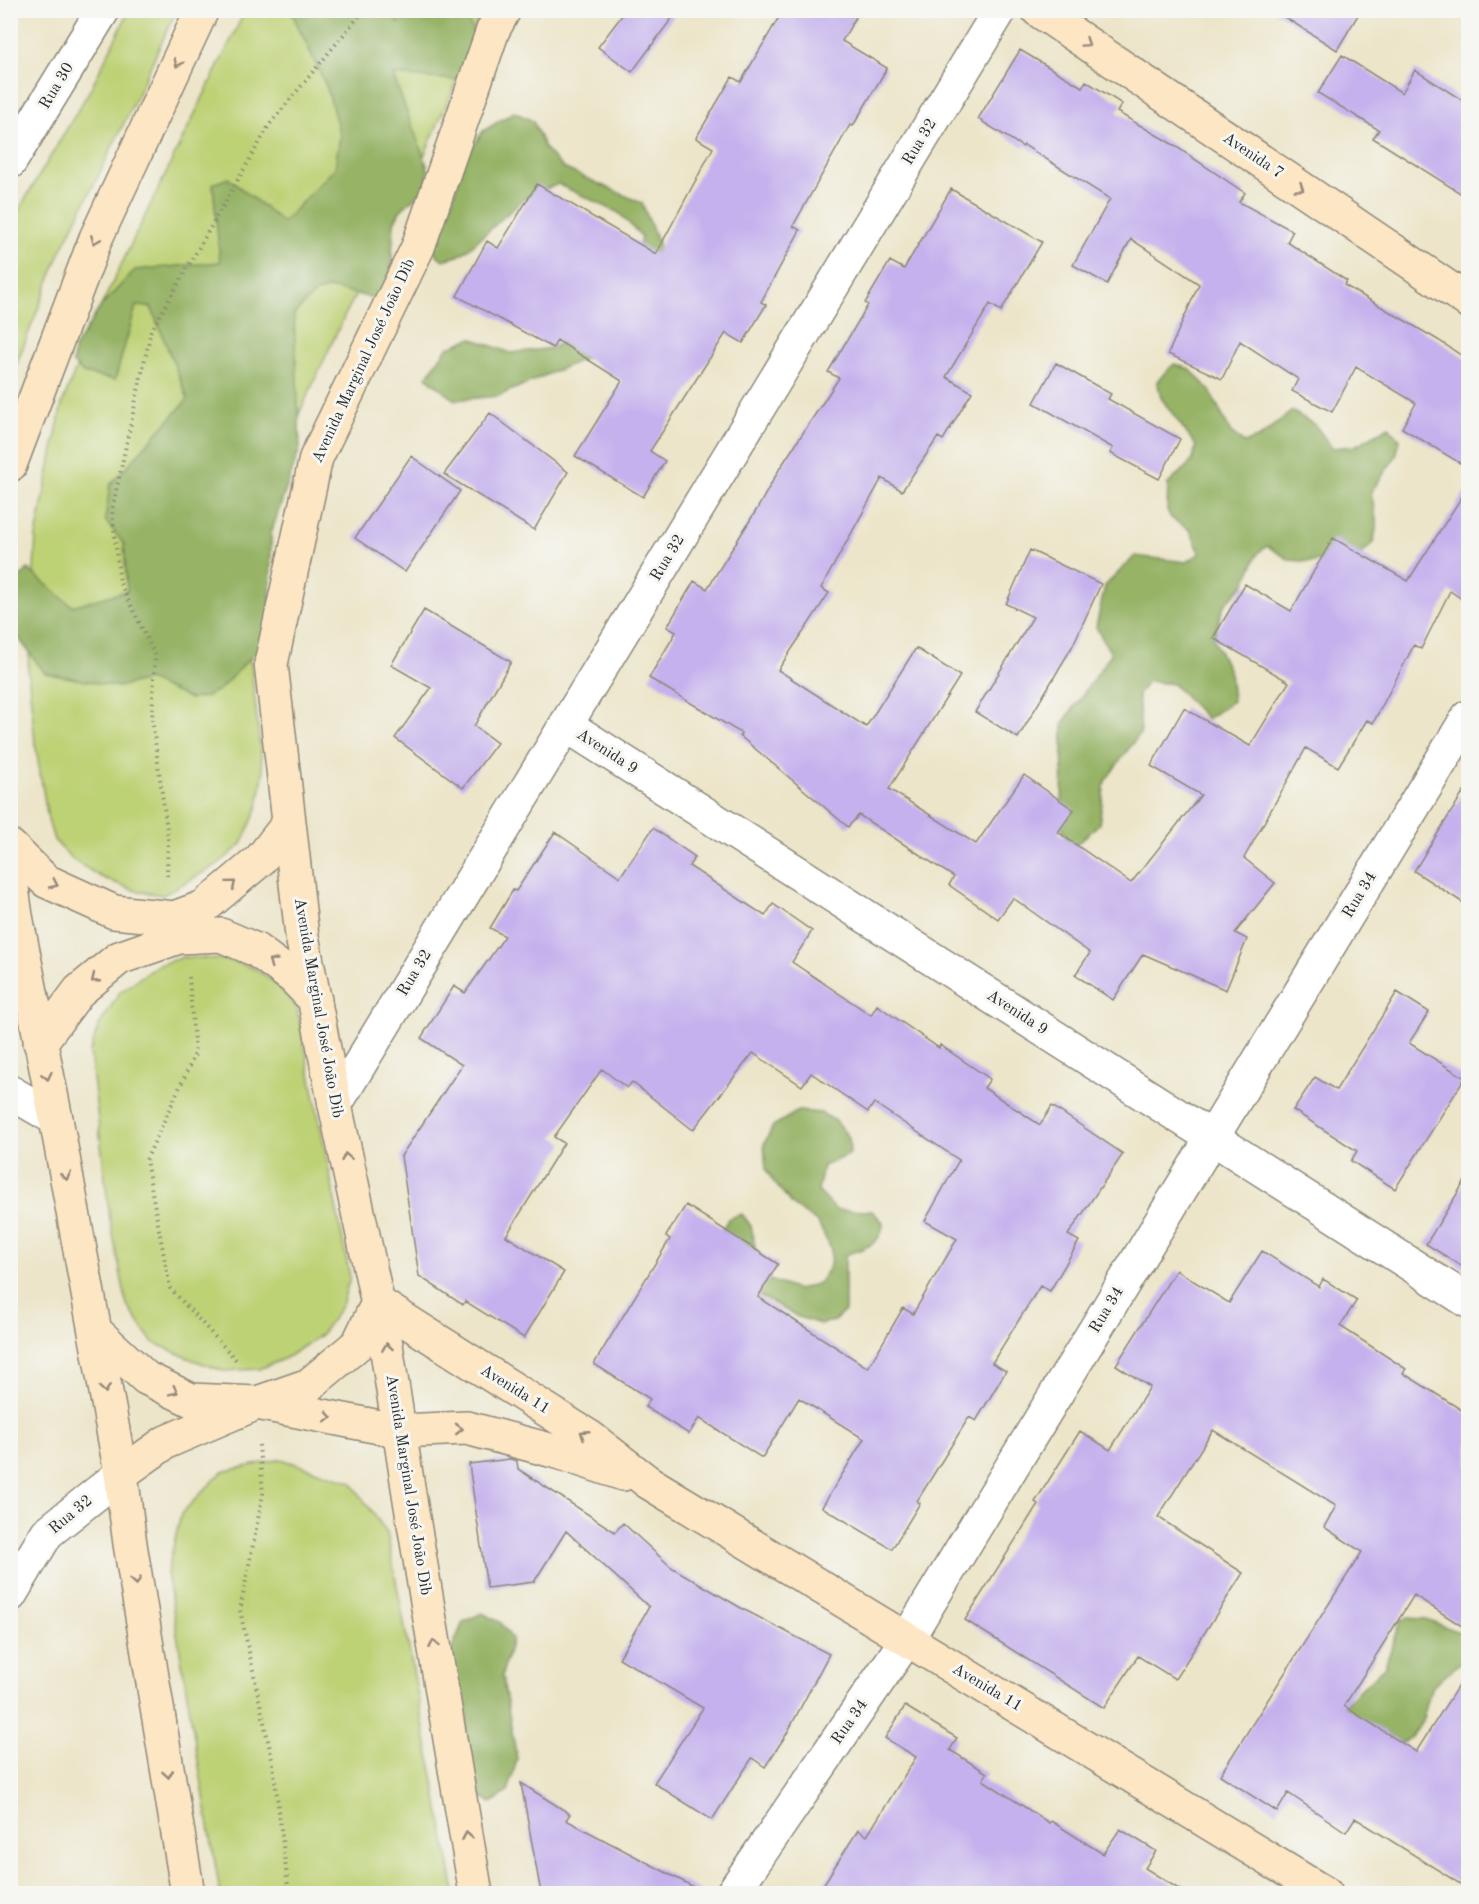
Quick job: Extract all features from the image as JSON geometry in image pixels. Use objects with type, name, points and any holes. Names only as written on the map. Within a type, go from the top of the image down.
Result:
[{"type":"main road","points":[[10,465],[96,238],[202,10]]},
{"type":"main road","name":"Avenida 7","points":[[1038,10],[1468,302]]},
{"type":"main road","name":"Avenida Marginal José João Dib","points":[[476,1893],[378,1303],[335,1105],[302,936],[271,664],[316,458],[418,247],[497,17]]},
{"type":"main road","points":[[10,846],[46,881],[114,912],[174,918],[204,908],[260,860],[290,823]]},
{"type":"main road","points":[[10,874],[121,1474],[132,1556],[188,1893]]},
{"type":"main road","points":[[40,1043],[79,992],[119,958],[179,937],[221,935],[256,950],[294,978],[315,1000]]},
{"type":"main road","points":[[121,1474],[166,1442],[257,1403],[309,1385],[358,1344],[378,1303]]},
{"type":"main road","name":"Avenida 11","points":[[378,1303],[591,1438],[648,1482],[1326,1893]]},
{"type":"main road","points":[[94,1331],[146,1378],[191,1400],[257,1403]]},
{"type":"main road","name":"Avenida 11","points":[[257,1403],[400,1431],[467,1428],[561,1453],[648,1482]]},
{"type":"street","name":"Rua 30","points":[[10,162],[103,10]]},
{"type":"street","name":"Rua 32","points":[[335,1105],[1000,10]]},
{"type":"street","name":"Rua 34","points":[[732,1893],[907,1639],[1468,717]]},
{"type":"street","name":"Avenida 9","points":[[566,725],[1468,1300]]},
{"type":"street","points":[[10,1092],[56,1119]]},
{"type":"street","name":"Rua 32","points":[[10,1595],[47,1533],[121,1474]]},
{"type":"green space","points":[[129,11],[176,11],[60,253],[11,378],[11,223],[90,90]]},
{"type":"green space","points":[[245,11],[480,11],[457,80],[400,211],[344,317],[280,455],[248,636],[263,774],[258,806],[242,844],[217,865],[163,895],[136,891],[101,877],[73,860],[54,840],[48,820],[35,743],[28,670],[36,536],[62,404],[101,306]]},
{"type":"green space","points":[[291,11],[389,11],[398,23],[425,11],[464,11],[482,51],[479,66],[457,80],[393,75],[428,168],[427,186],[400,211],[394,223],[390,285],[377,299],[330,288],[315,293],[294,314],[300,448],[271,533],[270,637],[220,689],[206,697],[190,699],[148,680],[118,687],[45,673],[11,628],[11,587],[28,569],[72,606],[127,591],[124,544],[105,520],[110,485],[188,399],[151,307],[136,306],[115,380],[83,373],[73,363],[74,349],[101,306],[135,270],[220,262],[213,184],[228,178],[283,222],[335,168],[340,135],[327,88]]},
{"type":"green space","points":[[514,112],[533,121],[545,149],[563,168],[642,203],[659,251],[588,357],[498,396],[455,400],[426,377],[447,348],[471,338],[511,353],[553,348],[610,307],[635,273],[641,236],[619,213],[558,184],[527,196],[458,256],[443,260],[436,254],[432,246],[433,238],[450,209],[464,160],[483,131]]},
{"type":"green space","points":[[1174,364],[1190,369],[1210,391],[1230,431],[1244,443],[1260,437],[1292,411],[1315,425],[1332,448],[1355,446],[1389,427],[1400,440],[1396,456],[1371,492],[1377,525],[1373,543],[1361,555],[1313,562],[1290,560],[1267,546],[1258,553],[1245,583],[1224,605],[1213,638],[1230,673],[1233,701],[1207,719],[1173,684],[1148,681],[1138,694],[1141,732],[1105,781],[1099,824],[1077,844],[1069,842],[1062,827],[1063,723],[1111,654],[1096,627],[1105,586],[1135,556],[1187,562],[1200,553],[1190,530],[1171,518],[1167,510],[1168,484],[1192,461],[1196,446],[1161,398],[1157,381]]},
{"type":"green space","points":[[183,957],[220,959],[248,966],[272,981],[297,1008],[350,1277],[342,1305],[321,1335],[286,1358],[259,1369],[223,1371],[152,1342],[127,1305],[110,1220],[90,1052],[98,1027],[120,992],[158,965]]},
{"type":"green space","points":[[798,1111],[821,1113],[836,1121],[849,1138],[850,1154],[823,1166],[818,1191],[836,1210],[872,1211],[883,1222],[880,1236],[876,1241],[865,1248],[845,1255],[845,1311],[834,1321],[820,1324],[798,1317],[742,1286],[718,1237],[728,1219],[742,1214],[751,1226],[759,1267],[767,1279],[797,1290],[819,1283],[830,1266],[831,1249],[818,1223],[793,1205],[766,1169],[764,1144],[773,1126]]},
{"type":"green space","points":[[281,1459],[351,1482],[387,1533],[455,1893],[220,1893],[167,1573],[181,1514],[222,1472]]},
{"type":"green space","points":[[482,1613],[500,1622],[512,1639],[502,1675],[517,1759],[508,1792],[491,1803],[476,1793],[465,1755],[467,1714],[448,1658],[463,1622]]},
{"type":"green space","points":[[1406,1618],[1426,1619],[1461,1633],[1465,1647],[1461,1662],[1431,1688],[1423,1719],[1411,1738],[1403,1743],[1356,1725],[1349,1718],[1344,1705],[1385,1666],[1401,1621]]},
{"type":"building","points":[[626,10],[678,10],[632,72],[598,47]]},
{"type":"building","points":[[783,10],[860,10],[842,41],[887,68],[853,126],[850,125],[793,226],[800,230],[761,302],[766,305],[743,343],[726,333],[650,451],[665,461],[643,497],[575,456],[622,381],[557,340],[553,348],[457,296],[487,241],[498,248],[537,184],[656,254],[713,148],[696,138],[732,77],[741,82]]},
{"type":"building","points":[[1273,10],[1361,10],[1337,50]]},
{"type":"building","points":[[1020,50],[1082,87],[1086,81],[1122,104],[1117,112],[1172,144],[1245,193],[1239,202],[1293,231],[1287,242],[1347,281],[1344,285],[1468,360],[1468,468],[1402,428],[1416,403],[1356,367],[1332,412],[1292,391],[1298,379],[1240,341],[1222,379],[1168,354],[1199,284],[1131,239],[1107,284],[1073,265],[1110,199],[978,119]]},
{"type":"building","points":[[1342,55],[1402,93],[1415,70],[1468,104],[1468,198],[1373,138],[1379,130],[1318,93]]},
{"type":"building","points":[[951,189],[1042,242],[1001,311],[990,304],[946,377],[972,392],[943,440],[938,437],[902,491],[882,478],[821,588],[829,593],[778,670],[866,727],[916,648],[960,676],[889,789],[976,844],[1024,775],[1074,810],[1058,832],[1131,883],[1201,795],[1151,766],[1184,708],[1250,746],[1289,682],[1213,638],[1245,584],[1291,611],[1333,538],[1408,581],[1468,487],[1468,603],[1450,591],[1421,649],[1414,645],[1373,723],[1367,720],[1338,767],[1306,748],[1244,858],[1275,883],[1235,933],[1247,939],[1226,990],[1143,954],[1113,1000],[1075,975],[1090,953],[1013,898],[998,919],[949,885],[954,877],[859,815],[848,827],[740,736],[741,733],[649,678],[676,632],[667,627],[694,581],[707,589],[780,468],[839,378],[828,372],[868,305],[865,303],[890,261],[904,269]]},
{"type":"building","points":[[1056,363],[1111,394],[1108,399],[1180,439],[1159,479],[1110,453],[1113,448],[1034,403]]},
{"type":"building","points":[[490,413],[568,472],[534,530],[444,474]]},
{"type":"building","points":[[411,456],[460,491],[405,572],[355,538]]},
{"type":"building","points":[[1030,550],[1101,584],[1072,647],[1018,738],[975,712],[1033,617],[1006,604]]},
{"type":"building","points":[[424,610],[511,662],[474,726],[497,743],[463,788],[395,738],[431,688],[391,665]]},
{"type":"building","points":[[1468,785],[1468,906],[1414,871]]},
{"type":"building","points":[[653,828],[695,857],[689,866],[765,916],[773,904],[812,931],[792,962],[871,1015],[877,1005],[939,1048],[940,1045],[990,1079],[984,1088],[1040,1125],[1052,1106],[1123,1154],[1068,1235],[1079,1241],[1050,1291],[1040,1286],[992,1363],[1006,1371],[976,1421],[969,1417],[917,1501],[920,1503],[892,1549],[822,1507],[864,1439],[799,1398],[762,1458],[699,1418],[689,1434],[645,1407],[650,1399],[594,1364],[670,1239],[666,1236],[686,1205],[778,1264],[758,1297],[868,1368],[903,1308],[913,1314],[957,1239],[925,1221],[959,1160],[874,1103],[868,1112],[811,1073],[802,1086],[753,1053],[693,1130],[632,1082],[627,1088],[602,1069],[554,1137],[564,1143],[506,1236],[564,1272],[524,1338],[465,1301],[463,1305],[419,1276],[401,1156],[462,1065],[421,1038],[454,986],[465,993],[505,936],[490,928],[513,890],[516,891],[555,832],[620,877]]},
{"type":"building","points":[[1397,992],[1429,1012],[1409,1043],[1465,1078],[1395,1189],[1351,1161],[1357,1151],[1293,1110],[1315,1077],[1336,1090]]},
{"type":"building","points":[[1468,1176],[1468,1270],[1426,1244]]},
{"type":"building","points":[[1262,1251],[1319,1287],[1323,1279],[1357,1300],[1340,1326],[1406,1369],[1403,1373],[1468,1414],[1468,1630],[1414,1595],[1344,1706],[1416,1752],[1468,1670],[1468,1889],[1355,1818],[1346,1832],[1288,1793],[1277,1812],[1220,1775],[1362,1552],[1324,1527],[1336,1506],[1213,1430],[1158,1517],[1243,1573],[1175,1679],[1138,1656],[1104,1708],[965,1620],[1038,1504],[1035,1502],[1080,1431],[1110,1450],[1150,1387],[1116,1365],[1176,1270],[1229,1303]]},
{"type":"building","points":[[510,1459],[517,1461],[518,1469],[615,1532],[623,1523],[671,1567],[741,1608],[829,1654],[786,1735],[765,1767],[752,1758],[712,1820],[654,1783],[703,1708],[619,1658],[649,1607],[566,1531],[534,1582],[487,1588],[469,1464]]},
{"type":"building","points":[[905,1706],[957,1738],[950,1750],[987,1773],[983,1780],[1049,1823],[1051,1821],[1103,1854],[1120,1829],[1156,1851],[1145,1868],[1185,1893],[818,1893],[858,1830],[867,1836],[916,1757],[885,1738]]},
{"type":"building","points":[[521,1783],[570,1814],[566,1820],[705,1893],[541,1893]]}]
